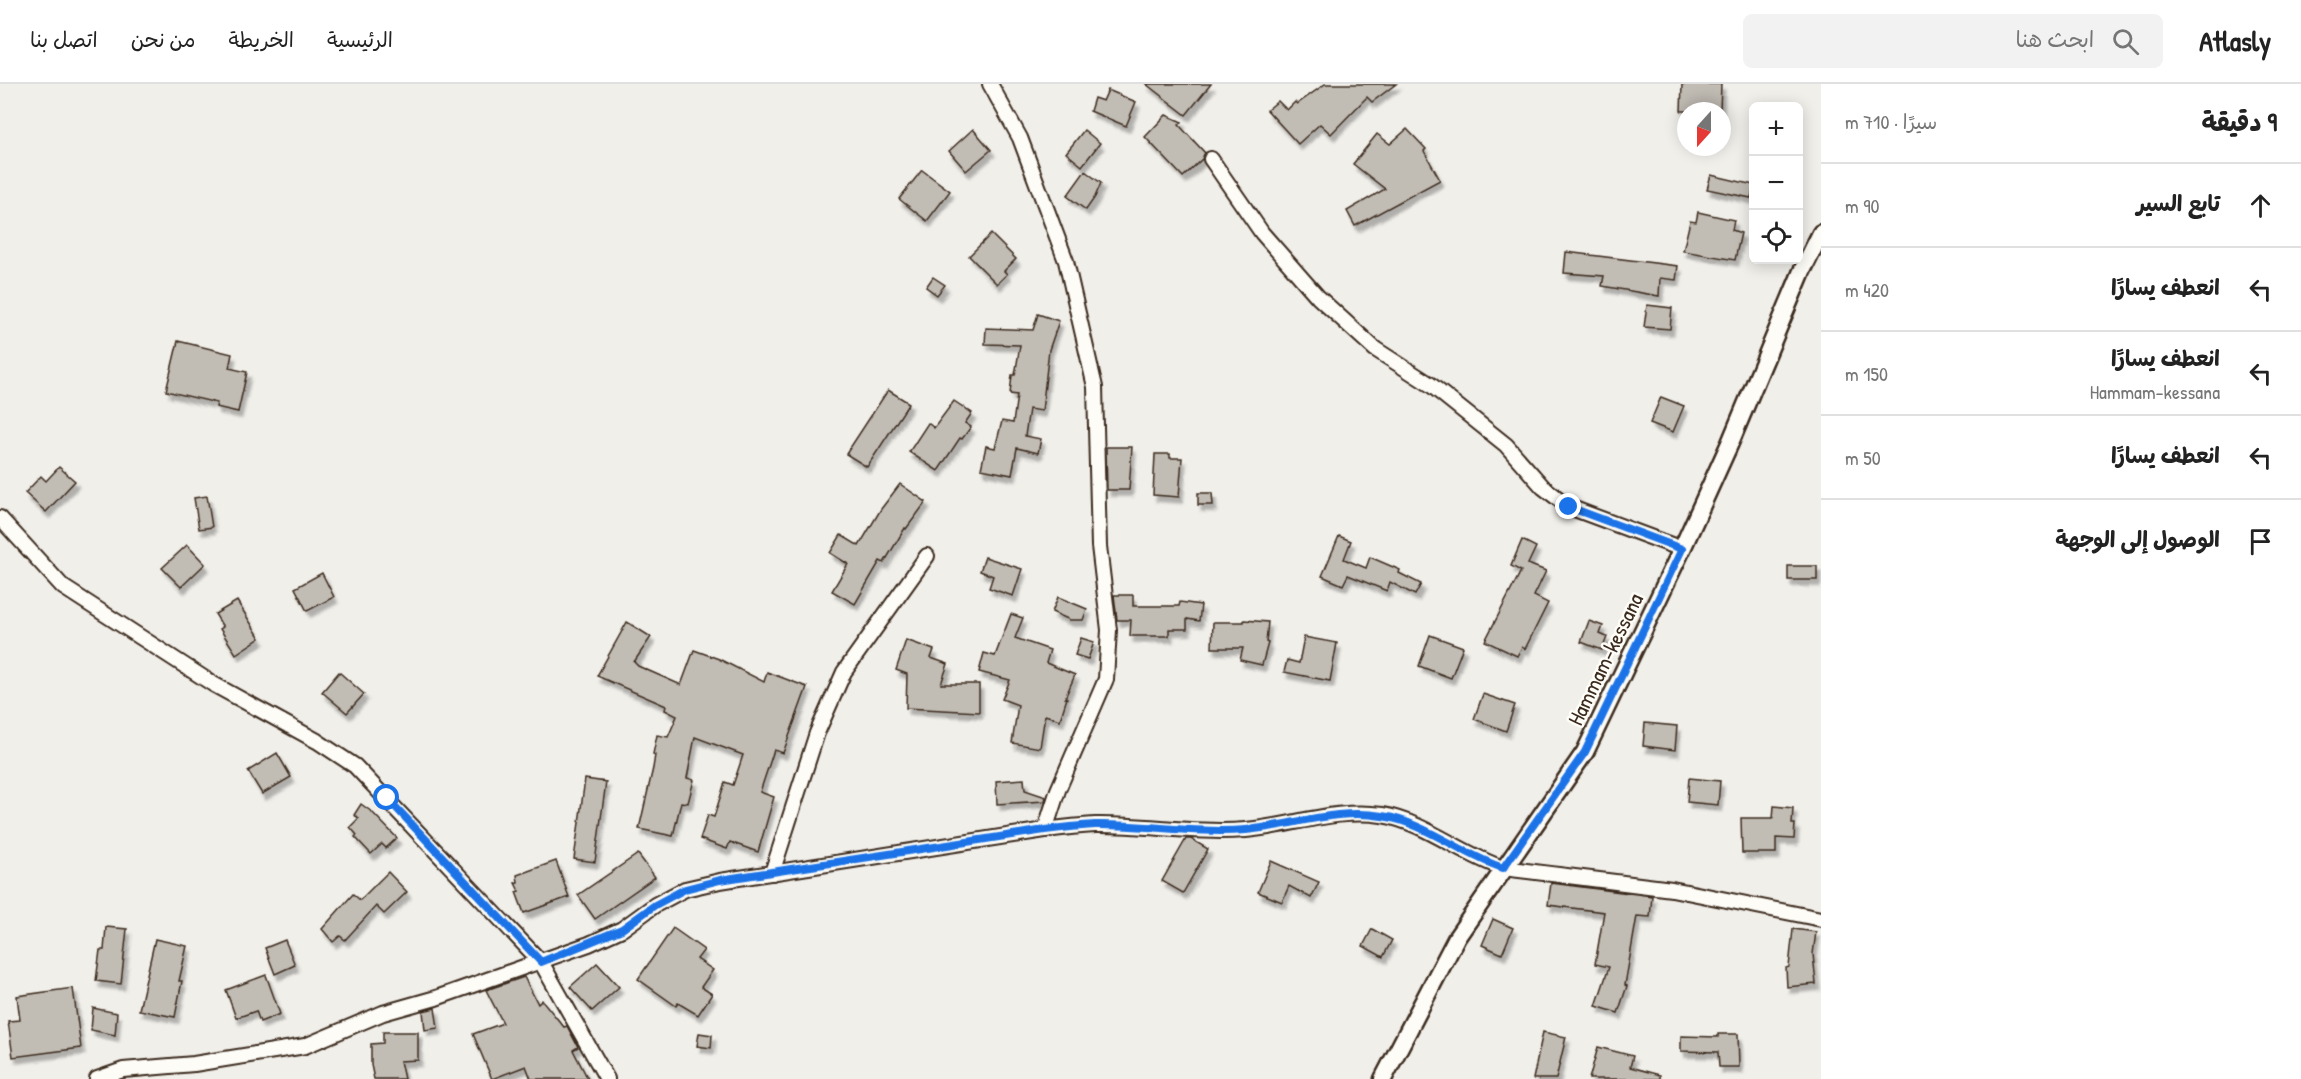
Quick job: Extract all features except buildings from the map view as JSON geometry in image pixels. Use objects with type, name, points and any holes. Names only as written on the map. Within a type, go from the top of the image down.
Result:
[{"type":"street","points":[[990,84],[1020,138],[1065,261],[1095,387],[1099,546],[1108,630],[1106,679],[1058,790],[1045,830]]},
{"type":"street","points":[[1211,159],[1262,232],[1318,297],[1375,349],[1431,385],[1506,445],[1543,487],[1569,507],[1682,549]]},
{"type":"street","name":"Hammam-kessana","points":[[1383,1079],[1457,937],[1585,752],[1682,549],[1730,443],[1802,271],[1821,233]]},
{"type":"street","points":[[0,518],[63,587],[213,684],[317,741],[355,766],[541,962],[607,1079]]},
{"type":"street","points":[[772,873],[817,733],[844,672],[927,556]]},
{"type":"street","points":[[97,1079],[123,1070],[194,1064],[305,1046],[383,1013],[541,962],[622,929],[655,905],[685,889],[720,880],[1045,830],[1096,825],[1184,830],[1245,830],[1347,813],[1384,816],[1419,828],[1480,861],[1503,868],[1672,889],[1821,919]]},
{"type":"route","points":[[387,798],[541,962],[622,929],[655,905],[685,889],[720,880],[964,841],[1096,825],[1184,830],[1245,830],[1347,813],[1384,816],[1419,828],[1480,861],[1503,868],[1585,752],[1682,549],[1569,507]]}]
